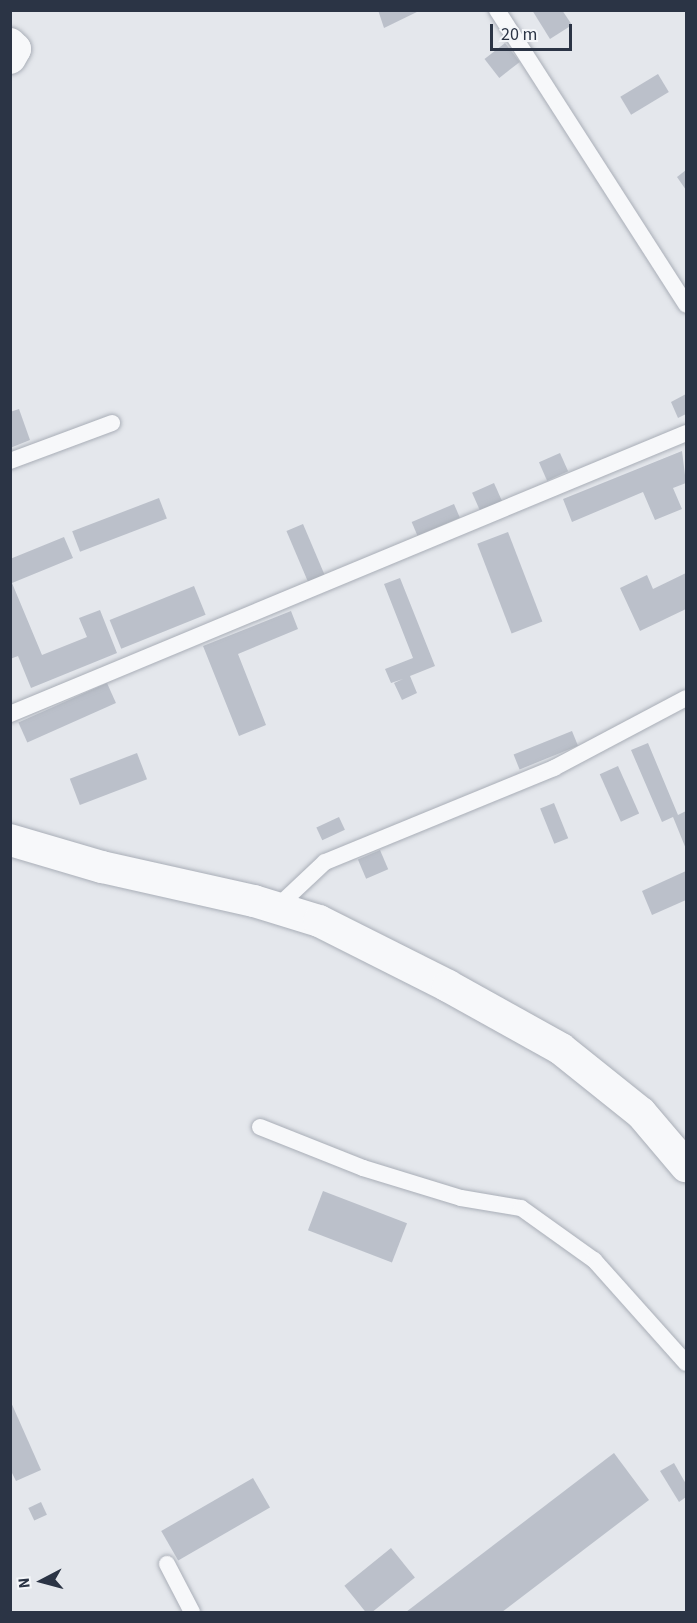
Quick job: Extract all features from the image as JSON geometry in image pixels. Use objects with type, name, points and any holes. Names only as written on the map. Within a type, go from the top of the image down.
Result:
[{"type":"street","points":[[10,44],[15,49],[10,58]]},
{"type":"street","points":[[10,840],[102,867],[276,908],[319,921],[448,986],[561,1049],[683,1150]]},
{"type":"lane","points":[[497,10],[687,304]]},
{"type":"lane","points":[[10,461],[112,423]]},
{"type":"lane","points":[[10,714],[687,433]]},
{"type":"lane","points":[[276,908],[325,862],[554,768],[687,698]]},
{"type":"lane","points":[[260,1127],[363,1168],[461,1198],[521,1208],[594,1260],[687,1362]]},
{"type":"lane","points":[[167,1564],[192,1612]]},
{"type":"building","points":[[378,10],[421,10],[384,28]]},
{"type":"building","points":[[532,10],[562,10],[572,25],[550,39]]},
{"type":"building","points":[[505,43],[520,62],[499,78],[485,59]]},
{"type":"building","points":[[658,74],[669,92],[631,115],[620,97]]},
{"type":"building","points":[[686,170],[686,190],[677,177]]},
{"type":"building","points":[[686,394],[686,414],[678,418],[671,402]]},
{"type":"building","points":[[19,409],[30,440],[10,448],[10,412]]},
{"type":"building","points":[[682,451],[686,483],[673,488],[682,509],[655,520],[643,492],[572,522],[563,499]]},
{"type":"building","points":[[560,453],[568,471],[547,481],[539,462]]},
{"type":"building","points":[[494,483],[502,501],[480,511],[472,493]]},
{"type":"building","points":[[159,498],[167,519],[80,552],[72,531]]},
{"type":"building","points":[[454,504],[460,518],[418,536],[412,522]]},
{"type":"building","points":[[303,524],[325,576],[308,583],[286,531]]},
{"type":"building","points":[[508,532],[542,622],[512,633],[477,544]]},
{"type":"building","points":[[64,537],[73,558],[12,583],[42,655],[87,637],[79,618],[100,610],[117,653],[31,688],[18,656],[10,659],[10,559]]},
{"type":"building","points":[[686,573],[686,609],[640,631],[620,588],[647,575],[653,589]]},
{"type":"building","points":[[400,578],[435,666],[410,676],[417,693],[402,700],[394,683],[403,679],[391,683],[385,669],[413,658],[384,584]]},
{"type":"building","points":[[194,586],[206,615],[121,649],[110,620]]},
{"type":"building","points":[[291,611],[298,629],[238,654],[266,725],[239,736],[203,646]]},
{"type":"building","points":[[107,683],[116,703],[27,743],[18,722]]},
{"type":"building","points":[[572,731],[578,746],[520,769],[514,755]]},
{"type":"building","points":[[648,743],[678,815],[686,811],[686,849],[673,817],[662,822],[631,750]]},
{"type":"building","points":[[137,753],[147,779],[80,805],[70,779]]},
{"type":"building","points":[[618,766],[639,814],[621,822],[600,774]]},
{"type":"building","points":[[554,803],[568,838],[554,844],[540,809]]},
{"type":"building","points":[[339,817],[345,830],[322,840],[316,828]]},
{"type":"building","points":[[380,850],[388,869],[366,879],[358,859]]},
{"type":"building","points":[[686,871],[686,900],[652,915],[642,891]]},
{"type":"building","points":[[323,1191],[407,1223],[392,1262],[308,1230]]},
{"type":"building","points":[[10,1400],[41,1470],[16,1481],[10,1469]]},
{"type":"building","points":[[614,1453],[649,1500],[502,1612],[406,1612]]},
{"type":"building","points":[[674,1463],[686,1484],[686,1497],[679,1502],[660,1471]]},
{"type":"building","points":[[253,1478],[270,1507],[178,1560],[161,1531]]},
{"type":"building","points":[[41,1502],[47,1515],[34,1521],[28,1508]]},
{"type":"building","points":[[391,1548],[415,1578],[372,1612],[366,1612],[344,1586]]}]
